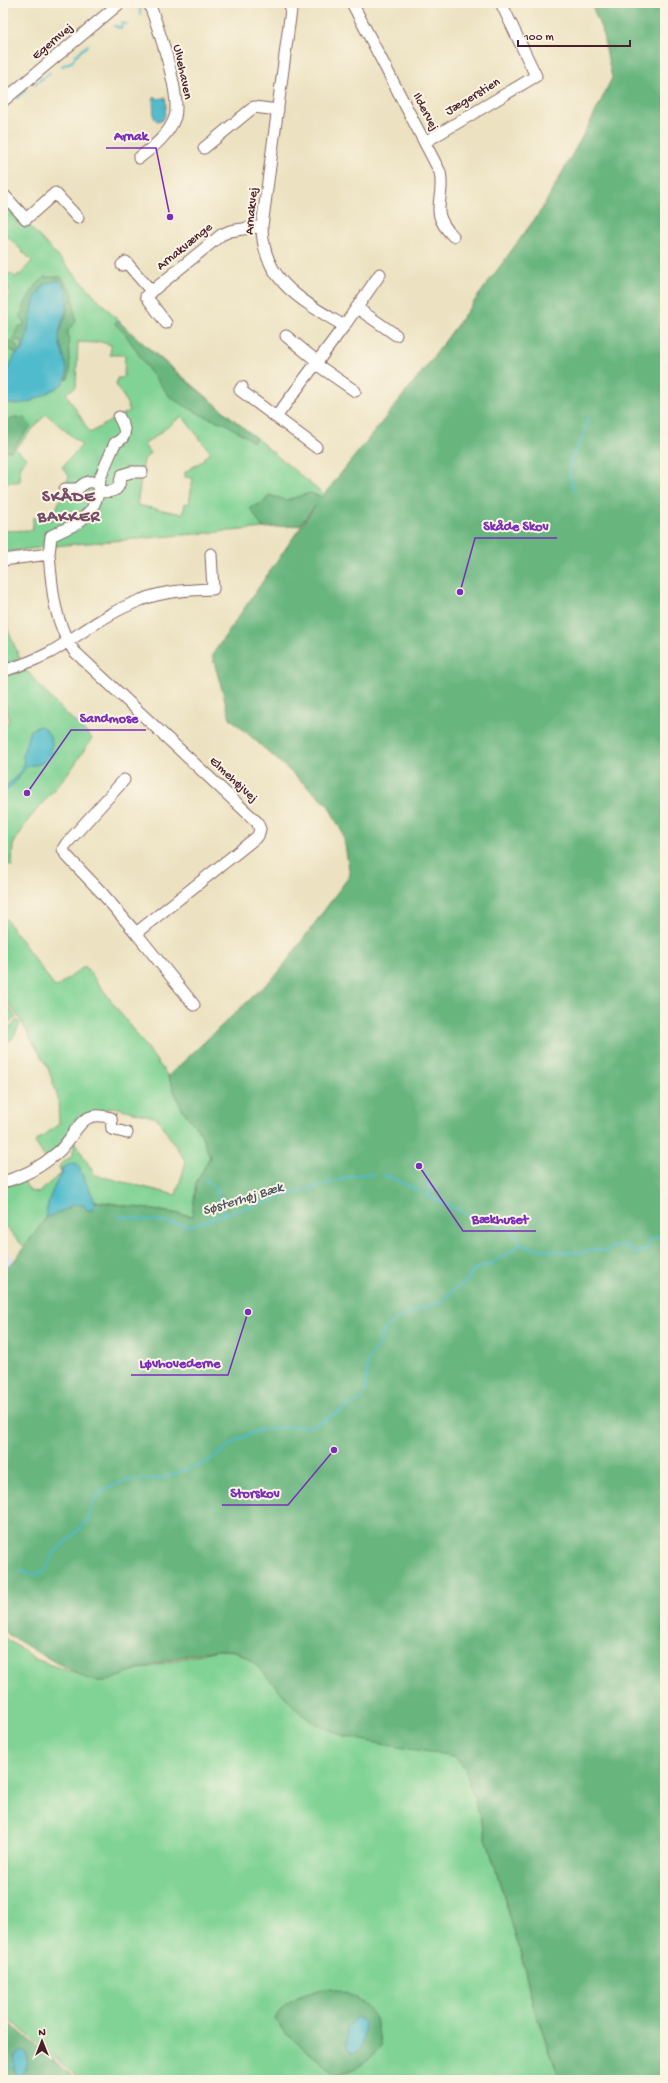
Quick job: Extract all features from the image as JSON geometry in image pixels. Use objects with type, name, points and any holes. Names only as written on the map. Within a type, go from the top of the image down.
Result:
[{"type":"street","name":"Egernvej","points":[[3,101],[120,3]]},
{"type":"street","name":"Ulvehaven","points":[[139,158],[157,144],[169,129],[175,116],[176,105],[172,81],[149,3]]},
{"type":"street","name":"Arnakvej","points":[[290,3],[291,10],[262,226],[264,253],[281,281],[292,292],[305,302],[344,326]]},
{"type":"street","name":"Ildervej","points":[[352,3],[440,172],[442,181],[438,206],[439,218],[443,226],[453,236]]},
{"type":"street","name":"Jægerstien","points":[[425,142],[536,76],[501,3]]},
{"type":"street","points":[[204,148],[254,107],[278,110]]},
{"type":"street","points":[[3,194],[26,219],[56,193],[78,218]]},
{"type":"street","name":"Arnakvænge","points":[[152,292],[221,235],[230,231],[262,226]]},
{"type":"street","points":[[122,265],[126,262],[152,292],[146,296],[166,323]]},
{"type":"street","points":[[276,417],[344,326],[380,274]]},
{"type":"street","points":[[357,308],[396,335]]},
{"type":"street","points":[[286,336],[317,363],[355,391]]},
{"type":"street","points":[[242,388],[240,390],[316,447]]},
{"type":"street","points":[[3,560],[49,554],[52,536],[78,523],[86,516],[99,488],[115,443],[122,440],[125,434],[125,429],[119,417]]},
{"type":"street","points":[[65,489],[78,489],[85,482],[92,481],[99,488],[116,490],[120,487],[122,475],[126,473],[142,472]]},
{"type":"street","name":"Elmehøjvej","points":[[49,554],[55,608],[67,640],[74,651],[257,822],[260,829],[258,836],[136,933]]},
{"type":"street","points":[[3,672],[37,659],[125,606],[142,599],[186,590],[213,589],[211,554]]},
{"type":"street","points":[[124,780],[66,844],[64,850],[66,855],[102,893],[136,933],[194,1005]]},
{"type":"street","points":[[3,1182],[24,1175],[58,1153],[69,1141],[78,1125],[93,1116],[102,1115],[111,1118],[112,1129],[127,1133]]},
{"type":"shaded area","points":[[3,1245],[14,1261],[3,1269]]},
{"type":"green space","points":[[591,3],[665,3],[665,2080],[560,2080],[534,2008],[519,1947],[465,1768],[454,1756],[378,1744],[340,1734],[323,1727],[308,1719],[253,1662],[244,1655],[235,1651],[225,1650],[199,1653],[154,1665],[110,1680],[96,1681],[79,1675],[3,1631],[3,1269],[14,1261],[46,1218],[70,1207],[72,1204],[84,1205],[87,1210],[92,1210],[95,1206],[95,1201],[192,1216],[196,1183],[210,1157],[201,1134],[182,1109],[168,1076],[279,972],[350,875],[343,834],[328,805],[230,718],[212,655],[315,506],[300,525],[263,528],[250,508],[264,502],[269,495],[286,500],[310,493],[322,497],[429,363],[542,209],[593,117],[612,78],[602,31]]},
{"type":"green space","points":[[3,198],[129,332],[324,495],[300,525],[65,545],[3,552],[3,531],[33,530],[33,518],[42,517],[52,520],[69,476],[62,467],[82,445],[46,414],[15,449],[26,458],[23,464],[21,464],[19,476],[21,477],[19,482],[3,482],[3,323],[6,323],[6,314],[8,314],[7,297],[9,297],[9,288],[7,288],[7,284],[3,284],[3,279],[10,273],[15,277],[19,274],[20,275],[32,261],[3,232]],"holes":[[[97,341],[111,345],[110,355],[125,355],[124,376],[122,378],[117,378],[116,385],[123,395],[130,411],[90,433],[66,393],[76,387],[78,342],[96,343]],[[182,416],[211,453],[203,458],[204,460],[185,472],[185,477],[193,478],[189,504],[185,503],[183,514],[137,505],[144,460],[150,453],[144,445]]]},
{"type":"green space","points":[[44,277],[61,277],[72,292],[76,322],[68,330],[70,373],[68,379],[66,380],[67,375],[59,338],[67,305],[64,285],[33,305],[32,316],[22,352],[17,353],[5,348],[10,340],[16,344],[18,350],[20,350],[22,340],[16,341],[13,339],[18,327],[24,325],[24,322],[20,318],[26,301]]},
{"type":"green space","points":[[117,320],[172,369],[256,438],[254,442],[226,424],[203,416],[171,398],[148,369],[126,335],[115,324]]},
{"type":"green space","points":[[15,417],[24,418],[31,426],[11,451],[5,451],[3,449],[3,423]]},
{"type":"green space","points":[[3,596],[8,630],[20,659],[3,665]]},
{"type":"green space","points":[[26,670],[56,704],[92,738],[73,767],[29,819],[13,845],[12,866],[3,864],[3,727],[9,720],[3,692],[3,677]]},
{"type":"green space","points":[[3,915],[54,986],[57,987],[85,966],[168,1076],[182,1109],[201,1134],[210,1157],[196,1183],[193,1216],[96,1201],[46,1218],[24,1247],[3,1224],[3,1187],[23,1180],[30,1191],[38,1193],[61,1173],[59,1166],[73,1155],[74,1141],[95,1175],[176,1195],[186,1162],[157,1118],[114,1107],[82,1117],[60,1147],[45,1158],[35,1142],[59,1124],[58,1098],[48,1068],[19,1018],[3,995]]},
{"type":"green space","points":[[3,998],[16,1018],[5,1024],[4,1027],[11,1027],[17,1020],[20,1024],[12,1039],[3,1045]]},
{"type":"green space","points":[[3,1636],[35,1659],[97,1681],[107,1680],[142,1669],[217,1650],[235,1651],[247,1658],[343,1736],[454,1756],[465,1768],[519,1947],[534,2008],[560,2080],[81,2080],[3,2014]]},
{"type":"green space","points":[[323,1989],[339,1989],[359,2000],[376,2018],[381,2047],[366,2062],[342,2073],[335,2074],[284,2032],[275,2019],[283,2007],[289,2002],[301,1996]]},
{"type":"green space","points":[[3,2018],[69,2073],[77,2080],[3,2080]]},
{"type":"water","points":[[155,97],[159,99],[165,97],[166,109],[163,120],[157,121],[154,118],[153,99]]},
{"type":"water","points":[[59,280],[67,294],[68,301],[59,337],[67,370],[66,379],[59,387],[33,400],[21,404],[9,404],[3,402],[3,379],[15,355],[23,350],[35,298],[45,284]]},
{"type":"water","points":[[40,726],[45,729],[51,739],[52,744],[50,754],[42,763],[27,767],[11,787],[4,792],[5,787],[16,777],[24,765],[23,754],[30,730]]},
{"type":"water","points":[[72,1163],[77,1164],[95,1201],[92,1210],[87,1210],[84,1205],[72,1204],[70,1207],[46,1218],[51,1194],[63,1173],[61,1169]]},
{"type":"water","points":[[356,2017],[364,2022],[364,2037],[358,2051],[351,2052],[347,2047],[347,2028]]},
{"type":"water","points":[[21,2051],[25,2051],[27,2054],[27,2064],[23,2073],[18,2077],[15,2071],[15,2056]]},
{"type":"waterway","points":[[140,7],[140,15]]},
{"type":"waterway","points":[[114,26],[121,28],[122,23],[127,24]]},
{"type":"waterway","points":[[62,66],[73,61],[75,56],[88,45]]},
{"type":"waterway","points":[[35,84],[50,73]]},
{"type":"waterway","points":[[17,98],[26,89]]},
{"type":"waterway","points":[[574,490],[570,477],[570,461],[584,435],[588,418]]},
{"type":"waterway","name":"Søsterhøj Bæk","points":[[118,1216],[191,1226],[228,1213],[356,1175],[373,1174]]},
{"type":"waterway","name":"Søsterhøj Bæk","points":[[383,1175],[395,1179],[420,1192]]},
{"type":"waterway","points":[[426,1175],[429,1197]]},
{"type":"waterway","points":[[205,1179],[216,1190],[225,1214]]},
{"type":"waterway","name":"Søsterhøj Bæk","points":[[426,1195],[482,1221],[494,1221],[513,1233],[522,1245]]},
{"type":"waterway","name":"Søsterhøj Bæk","points":[[521,1245],[543,1250],[584,1253],[594,1249],[605,1251],[613,1247],[626,1245],[634,1253],[638,1253],[640,1251],[646,1251],[649,1242],[654,1238],[657,1237],[665,1239]]},
{"type":"waterway","points":[[365,1393],[368,1361],[381,1340],[384,1330],[392,1322],[414,1311],[443,1301],[452,1291],[466,1282],[475,1269],[490,1264],[518,1247]]},
{"type":"waterway","points":[[19,1571],[35,1575],[47,1569],[53,1554],[87,1522],[92,1503],[103,1490],[124,1481],[163,1478],[207,1462],[236,1441],[260,1429],[310,1426],[324,1421],[362,1399]]},
{"type":"waterway","points":[[3,1578],[8,1571]]},
{"type":"waterway","points":[[3,2068],[15,2064]]},
{"type":"place","name":"Arnak","points":[[170,217]]},
{"type":"place","name":"Skåde Skov","points":[[460,592]]},
{"type":"place","name":"Sandmose","points":[[27,793]]},
{"type":"place","name":"Bækhuset","points":[[419,1166]]},
{"type":"place","name":"Løvhovederne","points":[[248,1312]]},
{"type":"place","name":"Storskov","points":[[334,1450]]},
{"type":"district","name":"SKÅDE BAKKER","points":[[69,508]]}]
